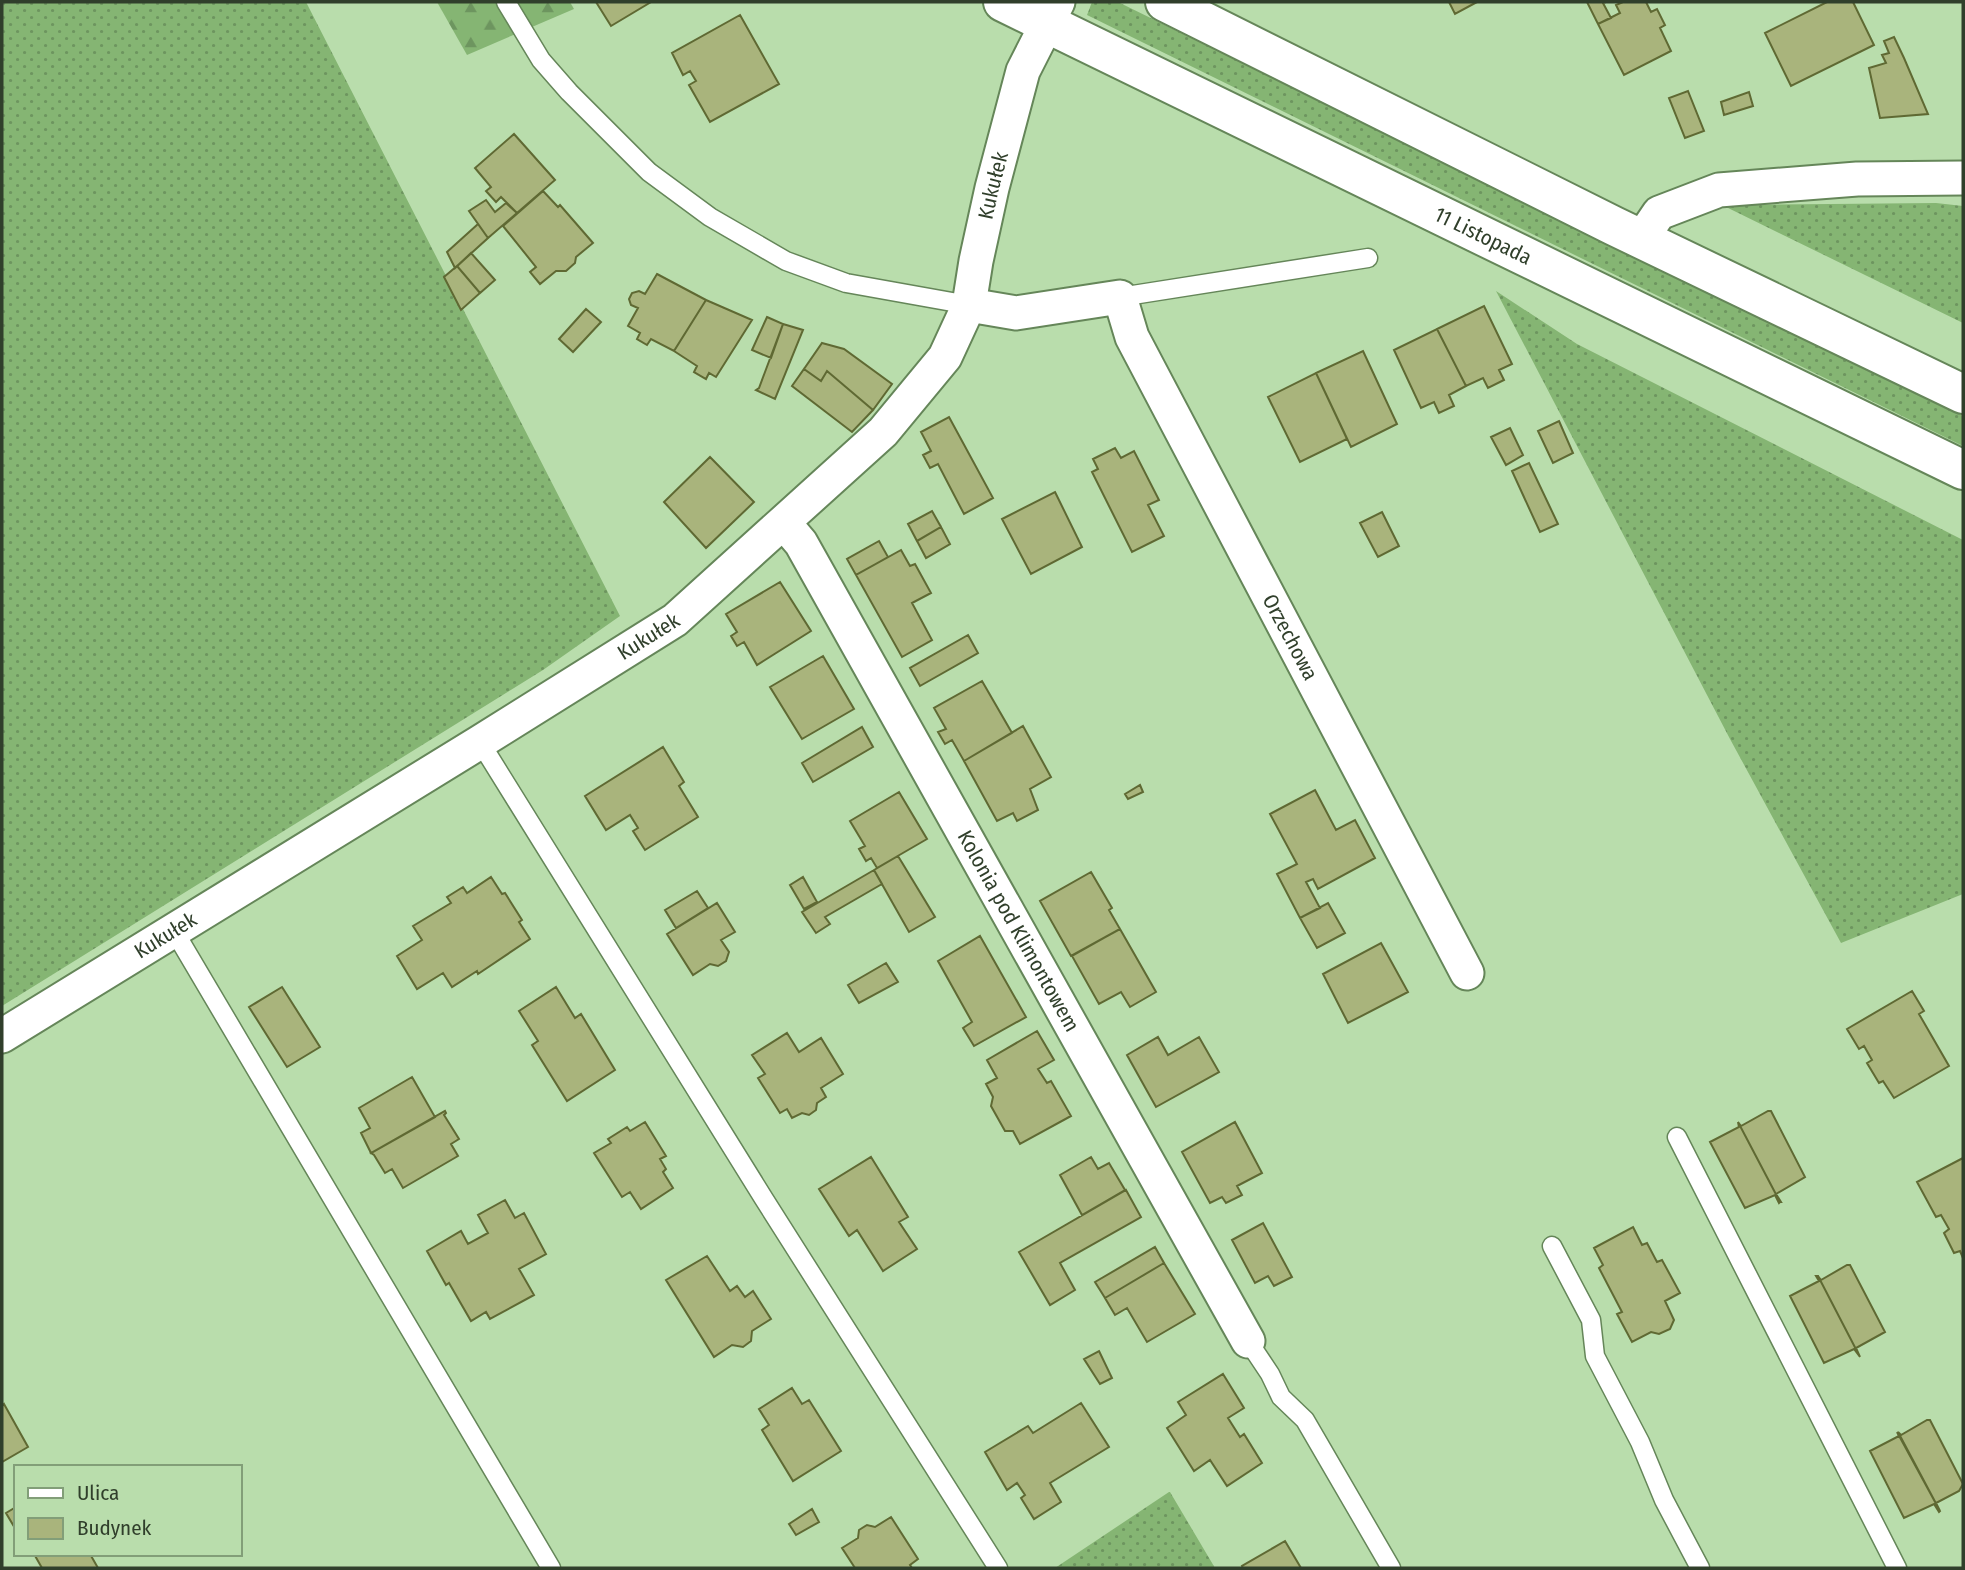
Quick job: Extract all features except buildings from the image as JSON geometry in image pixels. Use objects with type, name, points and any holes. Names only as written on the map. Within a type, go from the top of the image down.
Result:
[{"type":"main road","name":"11 Listopada","points":[[1003,2],[1053,13],[1963,470]]},
{"type":"main road","points":[[1165,2],[1963,394]]},
{"type":"street","name":"Kukułek","points":[[2,1036],[675,620],[883,432],[945,357],[969,305],[981,237],[1024,71],[1053,13]]},
{"type":"street","points":[[1642,238],[1660,212],[1719,190],[1857,179],[1963,178]]},
{"type":"street","points":[[969,305],[1016,313],[1120,297]]},
{"type":"street","name":"Orzechowa","points":[[1120,297],[1132,337],[1467,973]]},
{"type":"street","name":"Kolonia pod Klimontowem","points":[[784,523],[802,543],[1248,1341]]},
{"type":"lane","points":[[506,2],[541,60],[569,92],[649,172],[710,217],[786,261],[846,283],[969,305]]},
{"type":"lane","points":[[1120,297],[1368,258]]},
{"type":"lane","points":[[480,742],[764,1199],[998,1568]]},
{"type":"lane","points":[[173,929],[551,1568]]},
{"type":"lane","points":[[1677,1137],[1897,1568]]},
{"type":"lane","points":[[1552,1247],[1591,1320],[1595,1356],[1640,1442],[1664,1500],[1700,1568]]},
{"type":"lane","points":[[1248,1341],[1270,1374],[1281,1397],[1305,1420],[1391,1568]]},
{"type":"green space","points":[[2,2],[306,2],[620,616],[543,670],[2,1006]]},
{"type":"green space","points":[[437,2],[570,2],[574,9],[467,55]]},
{"type":"green space","points":[[1092,2],[1118,2],[1963,416],[1963,446],[1087,15]]},
{"type":"green space","points":[[1936,203],[1963,206],[1963,323],[1722,205]]},
{"type":"green space","points":[[1496,291],[1577,344],[1963,540],[1963,894],[1841,943],[1730,739]]},
{"type":"green space","points":[[1169,1492],[1215,1568],[1055,1568]]}]
